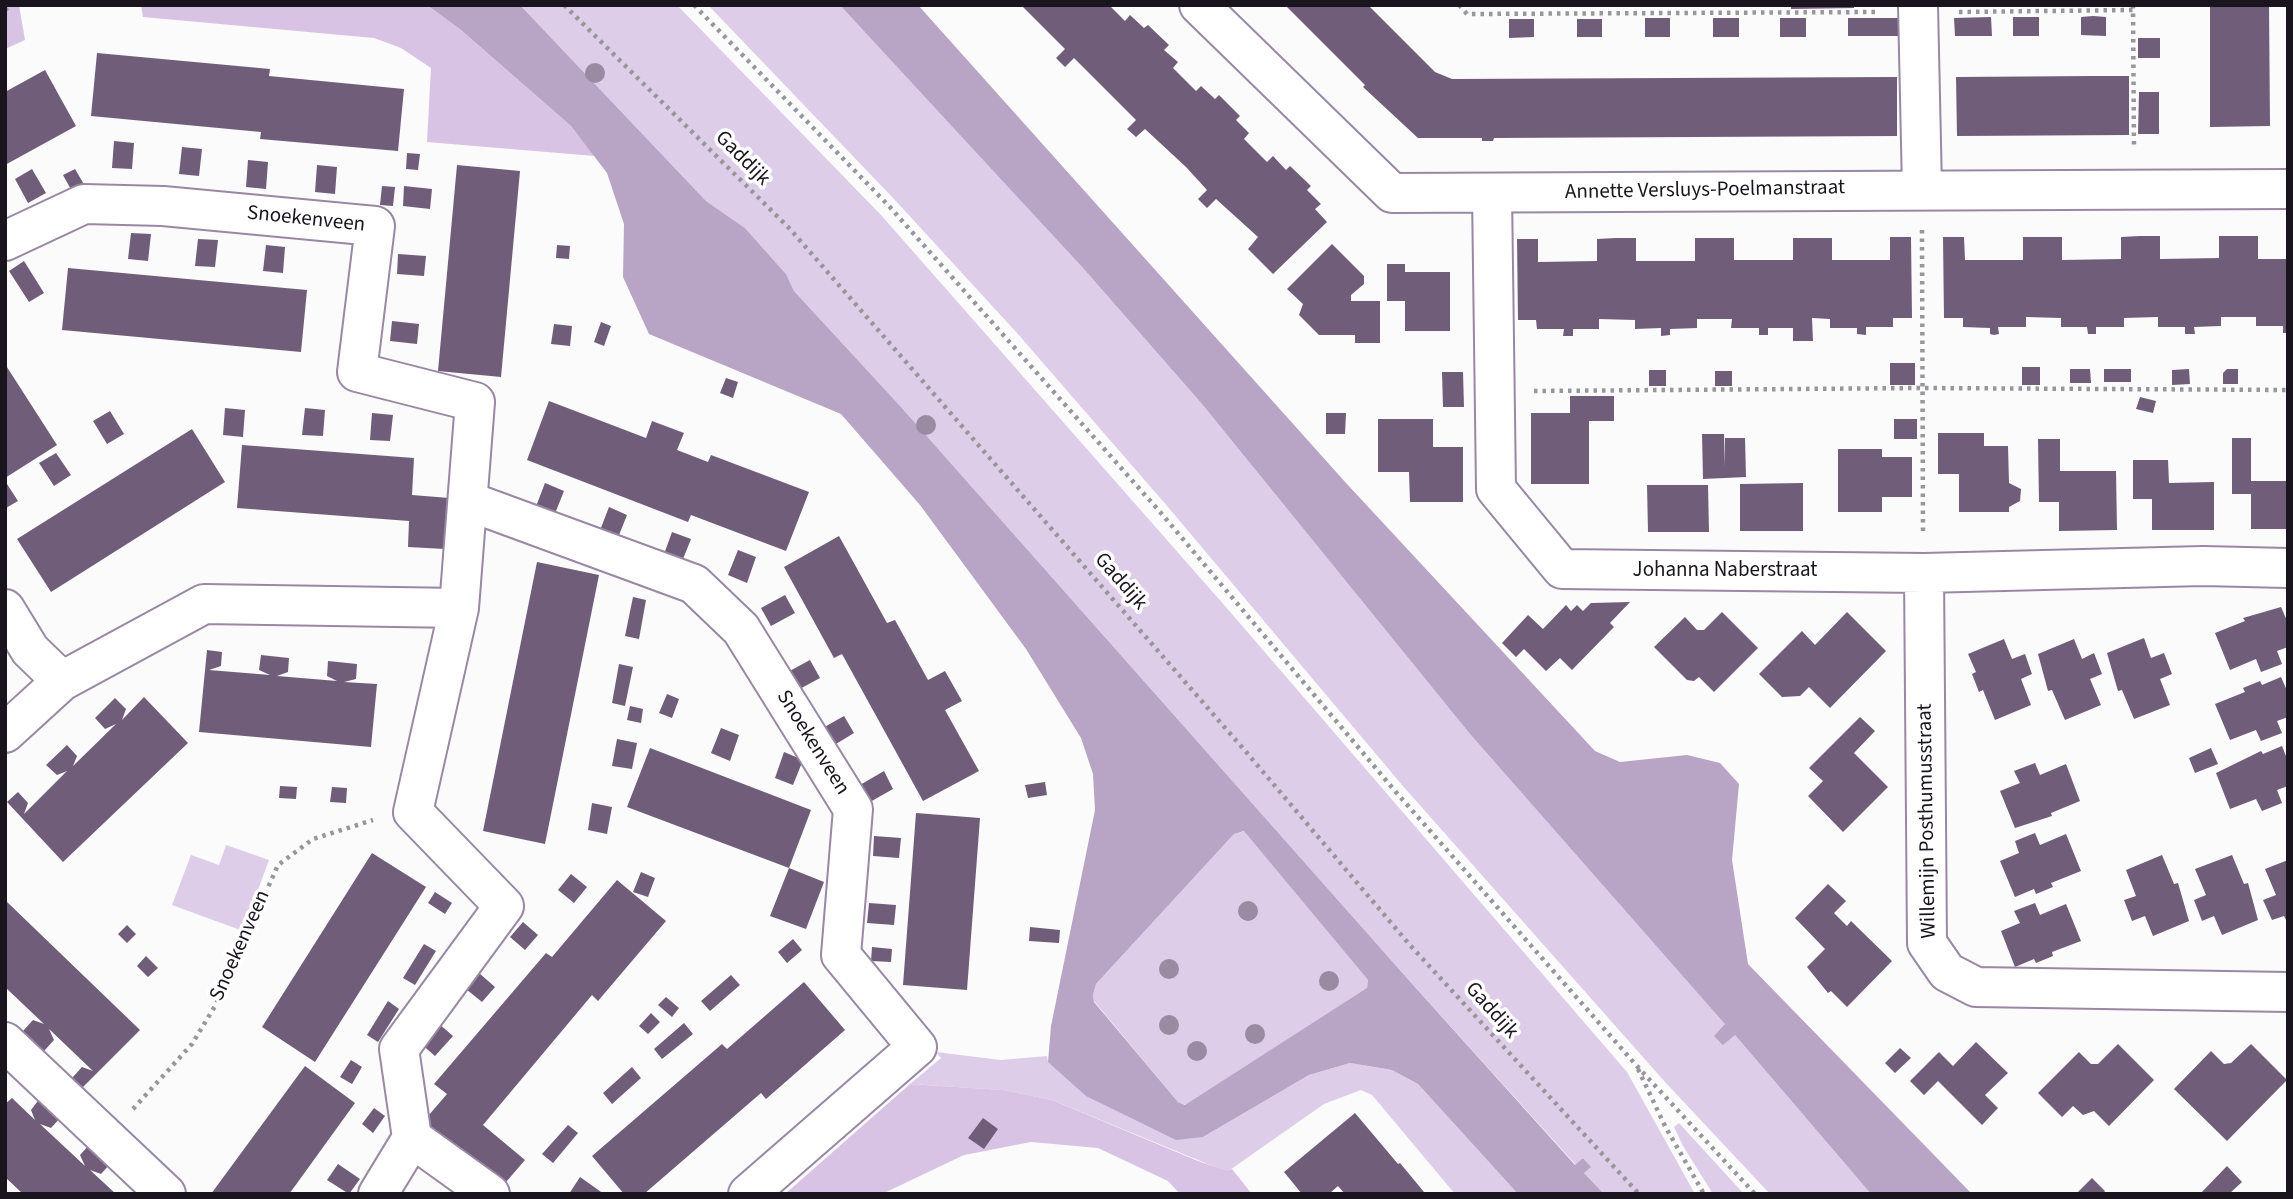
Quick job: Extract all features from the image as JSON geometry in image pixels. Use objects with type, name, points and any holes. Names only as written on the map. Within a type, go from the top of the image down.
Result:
[{"type":"street","name":"Annette Versluys-Poelmanstraat","points":[[1199,5],[1392,193],[2288,189]]},
{"type":"street","points":[[1918,9],[1922,189]]},
{"type":"street","name":"Johanna Naberstraat","points":[[1492,193],[1496,489],[1562,569],[1924,573],[2203,566],[2288,568]]},
{"type":"street","name":"Snoekenveen","points":[[5,241],[84,204],[163,206],[375,226],[357,372],[475,402],[459,608],[413,812]]},
{"type":"street","name":"Snoekenveen","points":[[468,501],[694,584],[741,629],[853,809],[841,955],[917,1048],[748,1194]]},
{"type":"street","name":"Willemijn Posthumusstraat","points":[[1924,573],[1927,943],[1947,972],[1976,987],[2288,992]]},
{"type":"street","points":[[5,733],[62,681],[204,604],[459,608]]},
{"type":"street","points":[[5,609],[18,657],[62,681]]},
{"type":"street","points":[[378,1194],[412,1138],[398,1049],[504,906],[413,812]]},
{"type":"street","points":[[5,1042],[166,1194]]},
{"type":"street","points":[[412,1138],[490,1194]]},
{"type":"path","points":[[5,10],[12,5]]},
{"type":"path","name":"Gaddijk","points":[[564,5],[790,229],[1247,753],[1409,944],[1639,1194]]},
{"type":"path","points":[[694,5],[890,206],[1161,513],[1395,791],[1636,1065],[1755,1194]]},
{"type":"path","points":[[1459,5],[1468,14],[2133,7],[2134,188]]},
{"type":"path","points":[[1922,189],[1924,573]]},
{"type":"path","points":[[1494,392],[1921,388],[2288,390]]},
{"type":"path","name":"Snoekenveen","points":[[107,1139],[192,1044],[215,1006],[278,864],[313,839],[348,825],[413,812]]},
{"type":"path","points":[[1636,1065],[1665,1126],[1704,1194]]},
{"type":"shaded area","points":[[5,5],[19,5],[25,40],[5,49]]},
{"type":"shaded area","points":[[141,5],[427,5],[461,30],[571,126],[595,156],[427,142],[431,68],[401,48],[374,38],[143,17]]},
{"type":"shaded area","points":[[427,5],[520,5],[706,201],[745,228],[786,274],[794,291],[901,407],[1575,1165],[1583,1158],[1591,1167],[1584,1173],[1604,1194],[1518,1194],[1418,1084],[1392,1070],[1350,1063],[1309,1075],[1203,1137],[1176,1140],[1086,1096],[1048,1062],[1051,1026],[1095,810],[1093,774],[1081,738],[1026,649],[920,505],[841,414],[649,334],[623,277],[624,224],[607,173],[571,126],[461,30]],"holes":[[[1244,831],[1368,980],[1367,988],[1185,1105],[1178,1102],[1094,1002],[1093,995],[1096,984],[1234,834]]]},
{"type":"shaded area","points":[[520,5],[677,5],[881,215],[1225,606],[1627,1072],[1695,1194],[1604,1194],[1584,1173],[1590,1166],[1583,1158],[1576,1165],[1414,986],[901,407],[794,291],[786,274],[745,228],[706,201]]},
{"type":"shaded area","points":[[708,5],[840,5],[862,27],[1083,268],[1202,404],[1470,734],[1726,1024],[1714,1036],[1735,1035],[1871,1194],[1770,1194],[1665,1082],[1402,785],[1168,507],[1017,333],[894,199]]},
{"type":"shaded area","points":[[840,5],[918,5],[1346,483],[1595,751],[1620,762],[1687,755],[1720,763],[1739,784],[1732,860],[1748,964],[1972,1194],[1871,1194],[1735,1035],[1723,1045],[1714,1036],[1725,1024],[1470,734],[1202,404],[1083,268]]},
{"type":"shaded area","points":[[1245,831],[1368,980],[1367,989],[1186,1105],[1178,1102],[1094,1001],[1093,995],[1096,984],[1234,834]]},
{"type":"shaded area","points":[[226,845],[269,860],[243,931],[172,905],[191,855],[219,865]]},
{"type":"shaded area","points":[[936,1052],[1001,1060],[1047,1056],[1048,1062],[1203,1137],[1309,1075],[1350,1063],[1392,1070],[1418,1084],[1518,1194],[1455,1194],[1372,1095],[1361,1090],[1324,1104],[1227,1172],[1052,1100],[1002,1090],[910,1084],[941,1058]]},
{"type":"shaded area","points":[[910,1084],[1003,1090],[1052,1100],[1198,1161],[1227,1171],[1232,1169],[1252,1194],[1180,1194],[1168,1181],[1098,1148],[1031,1142],[964,1155],[882,1194],[785,1194]]},
{"type":"shaded area","points":[[1679,1123],[1744,1194],[1713,1194],[1683,1146],[1674,1127]]},
{"type":"building","points":[[1021,5],[1109,5],[1125,21],[1130,15],[1144,28],[1148,25],[1169,45],[1164,50],[1178,62],[1173,68],[1196,91],[1201,86],[1215,99],[1219,95],[1240,116],[1236,120],[1249,133],[1244,139],[1267,162],[1273,156],[1286,170],[1290,166],[1311,186],[1307,190],[1321,204],[1315,209],[1327,222],[1273,274],[1248,249],[1258,237],[1216,199],[1207,208],[1198,199],[1207,190],[1186,167],[1145,129],[1136,137],[1127,129],[1136,120],[1074,58],[1065,67],[1056,58],[1065,49]]},
{"type":"building","points":[[1285,5],[1368,5],[1435,72],[1452,79],[1897,77],[1897,136],[1494,138],[1493,141],[1482,141],[1482,138],[1418,138],[1363,87],[1365,85]]},
{"type":"building","points":[[1791,5],[1854,5],[1854,8],[1791,9]]},
{"type":"building","points":[[2210,5],[2269,5],[2270,126],[2210,127]]},
{"type":"building","points":[[1991,17],[1992,36],[1955,36],[1954,18]]},
{"type":"building","points":[[2013,17],[2039,17],[2039,36],[2013,36]]},
{"type":"building","points":[[2081,17],[2106,17],[2106,36],[2081,35]]},
{"type":"building","points":[[1645,18],[1670,18],[1670,37],[1645,37]]},
{"type":"building","points":[[1713,18],[1739,18],[1739,37],[1713,37]]},
{"type":"building","points":[[1780,18],[1806,18],[1806,37],[1780,37]]},
{"type":"building","points":[[1848,18],[1898,18],[1898,36],[1848,36]]},
{"type":"building","points":[[1509,19],[1534,19],[1534,37],[1509,38]]},
{"type":"building","points":[[1577,19],[1602,19],[1602,37],[1577,37]]},
{"type":"building","points":[[2138,38],[2160,38],[2160,58],[2138,58]]},
{"type":"building","points":[[97,53],[270,69],[269,76],[404,89],[398,151],[260,139],[261,132],[91,116]]},
{"type":"building","points":[[45,70],[76,126],[5,165],[5,92]]},
{"type":"building","points":[[2129,76],[2129,135],[1957,136],[1956,77]]},
{"type":"building","points":[[2139,92],[2159,92],[2159,134],[2138,134]]},
{"type":"building","points":[[114,141],[134,143],[132,169],[112,168]]},
{"type":"building","points":[[182,147],[202,149],[199,176],[179,174]]},
{"type":"building","points":[[407,153],[420,154],[418,170],[406,169]]},
{"type":"building","points":[[248,160],[268,162],[266,189],[246,187]]},
{"type":"building","points":[[317,165],[337,167],[335,194],[315,192]]},
{"type":"building","points":[[457,165],[520,171],[501,377],[438,371]]},
{"type":"building","points":[[32,169],[46,193],[28,203],[15,179]]},
{"type":"building","points":[[75,169],[85,186],[73,193],[63,175]]},
{"type":"building","points":[[382,186],[395,187],[393,206],[380,205]]},
{"type":"building","points":[[404,186],[432,189],[430,209],[403,206]]},
{"type":"building","points":[[131,233],[151,234],[148,261],[128,259]]},
{"type":"building","points":[[2160,236],[2160,259],[2219,258],[2219,236],[2258,236],[2258,259],[2288,259],[2288,333],[2283,333],[2283,326],[2256,326],[2256,317],[2221,317],[2221,326],[2194,327],[2195,334],[2185,334],[2185,327],[2158,327],[2158,317],[2124,318],[2124,327],[2096,327],[2096,334],[2088,334],[2087,327],[2061,327],[2061,318],[2026,317],[2026,327],[1998,327],[1999,334],[1994,335],[1990,334],[1990,328],[1963,327],[1963,318],[1944,318],[1943,237],[1964,237],[1965,260],[2023,260],[2023,237],[2062,237],[2062,260],[2121,259],[2121,237]]},
{"type":"building","points":[[1890,237],[1911,237],[1912,318],[1893,318],[1893,327],[1866,327],[1866,335],[1857,334],[1857,328],[1830,328],[1830,319],[1812,318],[1813,341],[1793,341],[1793,328],[1768,328],[1768,335],[1759,335],[1759,328],[1731,328],[1732,319],[1697,319],[1697,328],[1670,329],[1670,335],[1661,336],[1661,328],[1635,329],[1635,320],[1599,319],[1599,329],[1573,329],[1573,336],[1563,336],[1564,329],[1537,329],[1536,320],[1518,320],[1517,239],[1538,239],[1538,262],[1597,261],[1597,239],[1616,238],[1636,238],[1636,261],[1695,261],[1695,238],[1734,238],[1734,260],[1793,260],[1793,238],[1832,238],[1832,260],[1890,260]]},
{"type":"building","points":[[198,239],[218,240],[215,267],[195,266]]},
{"type":"building","points":[[1332,244],[1364,276],[1364,284],[1351,295],[1351,301],[1380,301],[1380,343],[1355,343],[1355,335],[1319,335],[1299,315],[1303,304],[1287,289]]},
{"type":"building","points":[[266,245],[285,247],[283,273],[263,271]]},
{"type":"building","points":[[557,245],[570,246],[569,259],[556,258]]},
{"type":"building","points":[[398,254],[426,256],[424,276],[397,274]]},
{"type":"building","points":[[24,261],[44,293],[29,302],[9,271]]},
{"type":"building","points":[[1387,264],[1405,264],[1405,272],[1450,272],[1450,331],[1405,331],[1405,301],[1387,301]]},
{"type":"building","points":[[68,268],[307,290],[301,352],[62,330]]},
{"type":"building","points":[[392,321],[419,324],[417,344],[390,341]]},
{"type":"building","points":[[601,322],[611,326],[604,346],[594,342]]},
{"type":"building","points":[[554,324],[572,326],[570,346],[551,344]]},
{"type":"building","points":[[1890,363],[1915,363],[1915,385],[1890,385]]},
{"type":"building","points":[[5,364],[57,445],[5,478]]},
{"type":"building","points":[[2022,367],[2040,367],[2040,385],[2022,385]]},
{"type":"building","points":[[2070,369],[2090,369],[2091,383],[2070,383]]},
{"type":"building","points":[[2104,369],[2131,369],[2131,382],[2104,382]]},
{"type":"building","points":[[2189,369],[2190,384],[2172,385],[2172,370]]},
{"type":"building","points":[[2227,369],[2238,369],[2238,384],[2223,384],[2223,373]]},
{"type":"building","points":[[1649,370],[1666,370],[1666,386],[1649,386]]},
{"type":"building","points":[[1715,371],[1732,371],[1732,386],[1715,386]]},
{"type":"building","points":[[1442,372],[1463,372],[1464,407],[1443,407]]},
{"type":"building","points":[[726,378],[738,382],[733,398],[720,393]]},
{"type":"building","points":[[1570,396],[1614,396],[1614,421],[1589,421],[1589,484],[1531,484],[1531,413],[1570,413]]},
{"type":"building","points":[[2140,397],[2156,401],[2153,413],[2136,409]]},
{"type":"building","points":[[549,401],[646,438],[652,421],[684,433],[677,450],[708,462],[711,455],[809,492],[786,551],[691,515],[688,522],[527,460]]},
{"type":"building","points":[[225,408],[245,410],[243,437],[223,435]]},
{"type":"building","points":[[305,408],[325,410],[323,436],[302,435]]},
{"type":"building","points":[[110,411],[124,434],[107,444],[93,421]]},
{"type":"building","points":[[372,413],[393,415],[390,441],[370,440]]},
{"type":"building","points":[[1326,413],[1346,413],[1345,434],[1326,434]]},
{"type":"building","points":[[1378,419],[1433,419],[1433,447],[1463,447],[1463,502],[1410,502],[1409,472],[1378,472]]},
{"type":"building","points":[[1894,419],[1917,419],[1917,439],[1894,439]]},
{"type":"building","points":[[192,429],[225,482],[51,592],[17,539]]},
{"type":"building","points":[[1938,433],[1984,433],[1984,446],[2008,446],[2009,483],[2021,489],[2020,501],[2009,507],[2009,512],[1959,512],[1959,474],[1938,474]]},
{"type":"building","points":[[1702,434],[1724,434],[1725,467],[1725,438],[1745,438],[1746,477],[1703,479]]},
{"type":"building","points":[[2232,438],[2251,438],[2251,481],[2288,481],[2288,529],[2251,529],[2251,494],[2232,494]]},
{"type":"building","points":[[2038,439],[2060,439],[2060,471],[2116,471],[2117,530],[2059,531],[2059,502],[2039,502]]},
{"type":"building","points":[[242,445],[414,458],[412,495],[449,498],[445,549],[408,547],[409,521],[237,508]]},
{"type":"building","points":[[1838,449],[1882,449],[1882,457],[1912,457],[1912,497],[1882,497],[1882,512],[1838,512]]},
{"type":"building","points":[[56,453],[71,475],[54,486],[39,463]]},
{"type":"building","points":[[2133,460],[2168,460],[2169,483],[2214,482],[2214,530],[2152,530],[2152,499],[2133,499]]},
{"type":"building","points":[[545,483],[564,491],[554,516],[535,509]]},
{"type":"building","points":[[1803,483],[1803,531],[1740,531],[1740,484]]},
{"type":"building","points":[[7,484],[18,501],[6,508],[5,485]]},
{"type":"building","points":[[1647,485],[1708,485],[1709,532],[1648,532]]},
{"type":"building","points":[[609,507],[627,515],[617,540],[599,533]]},
{"type":"building","points":[[672,532],[691,539],[681,564],[663,557]]},
{"type":"building","points":[[839,536],[887,623],[895,620],[928,680],[945,671],[962,701],[945,710],[979,771],[923,801],[842,654],[834,658],[784,567]]},
{"type":"building","points":[[738,550],[756,557],[747,583],[728,575]]},
{"type":"building","points":[[537,562],[599,575],[545,844],[483,831]]},
{"type":"building","points":[[785,595],[795,613],[771,626],[761,608]]},
{"type":"building","points":[[633,597],[646,600],[639,639],[625,636]]},
{"type":"building","points":[[1630,602],[1610,623],[1614,627],[1572,670],[1560,658],[1546,671],[1524,649],[1516,657],[1502,643],[1528,615],[1543,629],[1566,605],[1571,611],[1577,605],[1583,611],[1591,603]]},
{"type":"building","points":[[2281,607],[2288,623],[2288,647],[2277,651],[2282,664],[2261,672],[2256,659],[2230,670],[2215,633],[2245,621],[2243,618]]},
{"type":"building","points":[[1722,612],[1758,648],[1714,692],[1699,677],[1694,681],[1687,680],[1654,647],[1685,617],[1697,630],[1704,630]]},
{"type":"building","points":[[1847,612],[1886,651],[1830,708],[1809,687],[1800,696],[1782,697],[1759,674],[1802,631],[1815,645]]},
{"type":"building","points":[[2144,638],[2151,658],[2164,653],[2172,674],[2160,679],[2170,705],[2134,719],[2122,690],[2118,691],[2107,653]]},
{"type":"building","points":[[2004,639],[2012,659],[2025,654],[2032,674],[2021,679],[2031,705],[1995,720],[1983,690],[1979,692],[1972,674],[1976,672],[1968,654]]},
{"type":"building","points":[[2074,639],[2082,659],[2094,653],[2102,674],[2090,679],[2101,705],[2065,720],[2052,690],[2048,691],[2038,654]]},
{"type":"building","points":[[207,650],[222,652],[221,666],[209,670],[270,675],[259,670],[261,655],[289,658],[288,672],[277,676],[337,681],[327,676],[328,661],[357,664],[356,679],[344,682],[377,684],[371,747],[199,732]]},
{"type":"building","points":[[810,660],[820,678],[796,691],[786,673]]},
{"type":"building","points":[[619,664],[633,667],[625,706],[612,703]]},
{"type":"building","points":[[2281,677],[2288,693],[2288,717],[2277,721],[2282,733],[2261,741],[2256,730],[2230,740],[2215,704],[2245,692],[2243,688],[2260,681],[2262,685]]},
{"type":"building","points":[[667,694],[679,699],[672,718],[659,713]]},
{"type":"building","points":[[144,697],[188,743],[63,862],[7,802],[18,792],[28,803],[24,814],[67,771],[57,775],[46,765],[67,745],[77,756],[73,766],[116,724],[105,729],[95,718],[115,698],[126,709],[122,720]]},
{"type":"building","points":[[630,706],[643,709],[641,723],[627,720]]},
{"type":"building","points":[[844,716],[854,733],[831,747],[821,729]]},
{"type":"building","points":[[1860,717],[1875,731],[1854,753],[1888,787],[1843,832],[1808,796],[1823,781],[1809,768]]},
{"type":"building","points":[[721,728],[739,735],[730,761],[711,753]]},
{"type":"building","points":[[617,739],[637,743],[632,769],[612,766]]},
{"type":"building","points":[[2282,746],[2288,761],[2288,786],[2277,790],[2282,803],[2262,811],[2256,799],[2230,809],[2216,773],[2261,751],[2263,754]]},
{"type":"building","points":[[650,748],[811,810],[789,868],[627,807]]},
{"type":"building","points":[[2211,748],[2218,764],[2195,773],[2189,758]]},
{"type":"building","points":[[784,752],[803,760],[793,785],[775,778]]},
{"type":"building","points":[[2035,763],[2040,775],[2066,764],[2080,801],[2051,813],[2052,816],[2015,828],[2000,791],[2020,783],[2014,771]]},
{"type":"building","points":[[884,771],[893,789],[870,802],[860,785]]},
{"type":"building","points":[[1045,782],[1047,795],[1028,798],[1025,785]]},
{"type":"building","points":[[280,786],[297,787],[296,799],[279,798]]},
{"type":"building","points":[[332,787],[347,788],[346,803],[330,802]]},
{"type":"building","points":[[592,803],[612,807],[607,834],[588,830]]},
{"type":"building","points":[[916,813],[980,818],[967,990],[903,985]]},
{"type":"building","points":[[2035,833],[2040,845],[2066,834],[2081,871],[2051,883],[2053,887],[2036,894],[2034,889],[2015,897],[2000,861],[2019,853],[2015,841]]},
{"type":"building","points":[[874,836],[901,838],[899,858],[873,856]]},
{"type":"building","points":[[372,853],[426,887],[315,1062],[262,1027]]},
{"type":"building","points":[[2162,855],[2174,884],[2178,883],[2189,921],[2153,936],[2145,916],[2132,921],[2124,900],[2136,896],[2126,870]]},
{"type":"building","points":[[2232,855],[2244,884],[2248,883],[2258,920],[2222,935],[2214,916],[2202,921],[2194,900],[2206,895],[2195,869]]},
{"type":"building","points":[[2288,860],[2288,924],[2284,916],[2272,920],[2263,900],[2276,895],[2265,869]]},
{"type":"building","points":[[789,868],[824,882],[806,929],[770,916]]},
{"type":"building","points":[[641,872],[655,878],[648,897],[633,892]]},
{"type":"building","points":[[571,874],[587,887],[574,903],[558,890]]},
{"type":"building","points":[[617,880],[666,921],[598,1001],[592,995],[483,1125],[525,1160],[500,1189],[422,1123],[447,1094],[434,1084],[546,953],[552,957]]},
{"type":"building","points":[[1828,884],[1846,901],[1834,913],[1847,926],[1851,921],[1892,961],[1847,1007],[1831,991],[1828,993],[1807,967],[1825,949],[1795,918]]},
{"type":"building","points":[[435,892],[452,903],[445,914],[428,903]]},
{"type":"building","points":[[5,900],[140,1030],[82,1088],[72,1078],[82,1067],[93,1071],[49,1029],[54,1040],[44,1051],[23,1031],[33,1020],[44,1024],[5,987]]},
{"type":"building","points":[[869,903],[896,905],[894,925],[867,923]]},
{"type":"building","points":[[2035,903],[2040,915],[2066,904],[2081,941],[2052,952],[2053,956],[2036,963],[2034,959],[2015,967],[2001,931],[2020,923],[2014,911]]},
{"type":"building","points":[[523,922],[538,935],[525,950],[510,937]]},
{"type":"building","points":[[127,925],[136,934],[127,943],[118,934]]},
{"type":"building","points":[[1030,927],[1060,930],[1059,943],[1029,941]]},
{"type":"building","points":[[793,939],[802,950],[787,963],[778,952]]},
{"type":"building","points":[[424,944],[436,951],[415,985],[403,978]]},
{"type":"building","points":[[872,947],[892,949],[891,962],[871,961]]},
{"type":"building","points":[[146,956],[158,968],[148,977],[137,966]]},
{"type":"building","points":[[479,973],[495,987],[482,1002],[466,989]]},
{"type":"building","points":[[731,975],[740,985],[710,1011],[701,1001]]},
{"type":"building","points":[[804,982],[845,1030],[766,1099],[761,1093],[644,1194],[624,1194],[592,1156],[722,1044],[727,1049]]},
{"type":"building","points":[[666,997],[679,1008],[672,1017],[658,1005]]},
{"type":"building","points":[[388,1001],[399,1009],[378,1042],[367,1035]]},
{"type":"building","points":[[651,1013],[660,1022],[648,1034],[639,1026]]},
{"type":"building","points":[[438,1023],[453,1036],[435,1056],[420,1043]]},
{"type":"building","points":[[684,1023],[693,1034],[662,1059],[654,1049]]},
{"type":"building","points":[[1976,1042],[2008,1073],[1985,1095],[1998,1108],[1982,1125],[1938,1081],[1924,1095],[1910,1081],[1939,1052],[1953,1066]]},
{"type":"building","points":[[2118,1044],[2154,1080],[2109,1126],[2094,1111],[2083,1115],[2073,1106],[2062,1117],[2038,1093],[2079,1052],[2091,1064],[2098,1064]]},
{"type":"building","points":[[2251,1044],[2287,1080],[2227,1141],[2174,1089],[2211,1051],[2224,1064],[2231,1063]]},
{"type":"building","points":[[1900,1048],[1911,1058],[1895,1073],[1885,1063]]},
{"type":"building","points":[[351,1060],[362,1067],[352,1084],[340,1077]]},
{"type":"building","points":[[305,1066],[355,1103],[295,1186],[289,1194],[211,1194]]},
{"type":"building","points":[[632,1067],[641,1078],[612,1104],[603,1093]]},
{"type":"building","points":[[12,1098],[35,1120],[31,1110],[40,1098],[61,1117],[51,1128],[40,1124],[85,1166],[80,1155],[90,1144],[111,1163],[101,1174],[90,1170],[116,1194],[23,1194],[5,1177],[5,1104]]},
{"type":"building","points":[[374,1108],[385,1116],[373,1133],[362,1124]]},
{"type":"building","points":[[1355,1113],[1424,1192],[1345,1194],[1338,1186],[1329,1194],[1302,1194],[1284,1172]]},
{"type":"building","points":[[983,1118],[998,1129],[984,1149],[968,1138]]},
{"type":"building","points":[[568,1125],[578,1133],[553,1163],[542,1154]]},
{"type":"building","points":[[338,1164],[360,1179],[349,1194],[327,1180]]},
{"type":"building","points":[[2227,1166],[2242,1182],[2229,1194],[2200,1194]]},
{"type":"building","points":[[580,1177],[604,1194],[569,1194]]},
{"type":"building","points":[[2092,1178],[2105,1191],[2103,1194],[2076,1194]]}]
